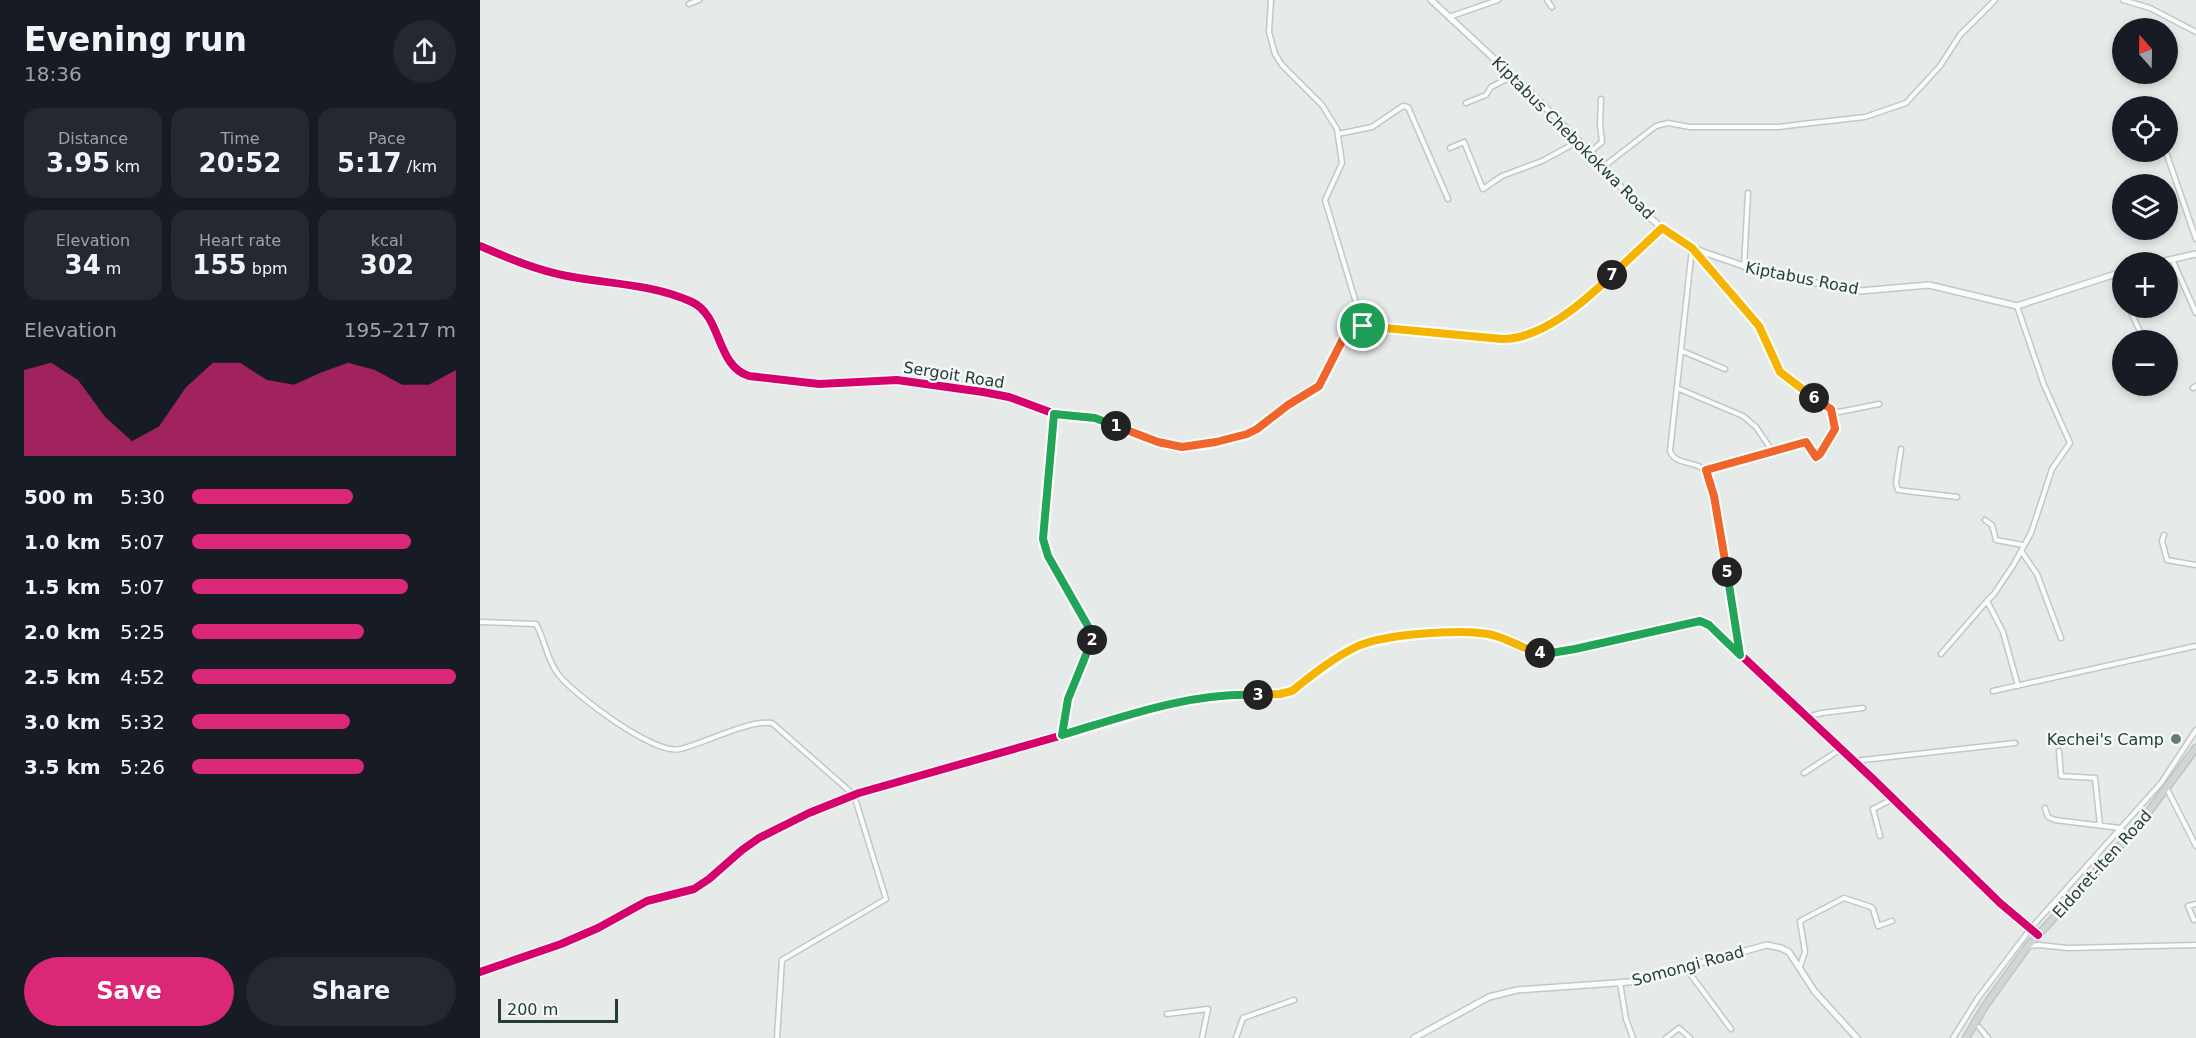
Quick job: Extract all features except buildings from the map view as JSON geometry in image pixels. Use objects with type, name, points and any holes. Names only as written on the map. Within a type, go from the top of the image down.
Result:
[{"type":"main road","name":"Eldoret-Iten Road","points":[[1966,1038],[1985,1006],[2028,946],[2130,835],[2196,748]]},
{"type":"street","points":[[689,4],[699,0]]},
{"type":"street","points":[[1271,0],[1269,32],[1275,54],[1282,65],[1322,105],[1334,123],[1338,134],[1342,163],[1324,200],[1363,326],[1502,339],[1524,337],[1550,324],[1594,292],[1662,228]]},
{"type":"street","name":"Kiptabus Chebokokwa Road","points":[[1431,0],[1579,141],[1640,209],[1662,228]]},
{"type":"street","points":[[1449,17],[1498,0]]},
{"type":"street","points":[[1547,0],[1552,7]]},
{"type":"street","points":[[1603,167],[1656,126],[1663,124],[1690,127],[1778,127],[1865,117],[1906,103],[1940,66],[1960,35],[1995,0]]},
{"type":"street","points":[[2123,0],[2150,8],[2196,32]]},
{"type":"street","points":[[1466,103],[1486,95],[1491,87],[1513,76]]},
{"type":"street","points":[[1590,152],[1602,142],[1601,99]]},
{"type":"street","points":[[1338,134],[1372,127],[1403,106],[1408,106],[1448,199]]},
{"type":"street","points":[[1450,148],[1464,142],[1483,189],[1502,176],[1542,161],[1579,141]]},
{"type":"street","points":[[2169,162],[2196,239]]},
{"type":"street","points":[[1744,267],[1748,193]]},
{"type":"street","name":"Kiptabus Road","points":[[1662,228],[1692,248],[1767,274],[1860,291],[1929,285],[2017,306]]},
{"type":"street","name":"Sergoit Road","points":[[480,246],[535,268],[566,276],[628,284],[692,302],[704,309],[734,366],[749,376],[819,384],[881,380],[914,381],[1009,397],[1054,414],[1095,418],[1144,438],[1174,446],[1198,446],[1234,438],[1257,429],[1288,405],[1315,390],[1322,382],[1345,335],[1363,326]]},
{"type":"street","points":[[1692,248],[1670,453],[1676,460],[1700,466],[1706,470],[1714,496],[1740,655]]},
{"type":"street","points":[[1692,248],[1759,326],[1780,372],[1831,409],[1839,412],[1879,404]]},
{"type":"street","points":[[2178,258],[2196,254]]},
{"type":"street","points":[[2178,272],[2196,313]]},
{"type":"street","points":[[1941,654],[2004,579],[2031,532],[2052,469],[2070,443],[2044,385],[2017,306],[2112,276]]},
{"type":"street","points":[[1682,351],[1725,369]]},
{"type":"street","points":[[1677,388],[1743,416],[1756,428],[1773,452]]},
{"type":"street","points":[[1706,470],[1806,442],[1816,457],[1835,429],[1831,409]]},
{"type":"street","points":[[1054,414],[1043,539],[1048,556],[1076,603],[1092,639],[1068,699],[1062,735]]},
{"type":"street","points":[[1901,449],[1896,483],[1899,490],[1957,497]]},
{"type":"street","points":[[1985,520],[1992,525],[1996,540],[2022,548],[2037,574],[2061,638]]},
{"type":"street","points":[[2164,535],[2162,542],[2167,560],[2196,565]]},
{"type":"street","points":[[1987,601],[2003,632],[2018,686]]},
{"type":"street","points":[[480,972],[561,944],[598,928],[647,901],[694,889],[759,838],[809,813],[854,795],[1122,717],[1203,697],[1287,693],[1357,646],[1402,636],[1474,632],[1497,636],[1532,651],[1551,653],[1700,621],[1709,625],[2000,903],[2038,935]]},
{"type":"street","points":[[480,622],[536,624],[556,670],[565,682],[626,730],[658,746],[674,750],[681,749],[741,729],[772,723],[854,795],[886,899],[782,960],[777,1038]]},
{"type":"street","points":[[1993,691],[2196,646]]},
{"type":"street","points":[[1807,717],[1863,708]]},
{"type":"street","points":[[1953,1038],[1978,998],[2031,928],[2161,783],[2196,730]]},
{"type":"street","points":[[1853,761],[2014,743]]},
{"type":"street","points":[[1804,773],[1841,749]]},
{"type":"street","points":[[2059,751],[2061,776],[2095,778],[2100,825]]},
{"type":"street","points":[[2167,789],[2196,846]]},
{"type":"street","points":[[1880,836],[1873,809],[1893,800]]},
{"type":"street","points":[[2045,808],[2048,817],[2055,820],[2120,828],[2130,835]]},
{"type":"street","points":[[1800,966],[1805,952],[1800,921],[1844,898],[1874,909],[1878,926],[1892,921]]},
{"type":"street","points":[[2194,920],[2188,906],[2196,904]]},
{"type":"street","name":"Somongi Road","points":[[1414,1038],[1482,1000],[1502,993],[1517,990],[1620,984],[1767,945],[1789,952],[1815,992],[1857,1038]]},
{"type":"street","points":[[2028,946],[2068,948],[2196,945]]},
{"type":"street","points":[[1685,967],[1731,1029]]},
{"type":"street","points":[[1620,984],[1626,1019],[1633,1038]]},
{"type":"street","points":[[1236,1038],[1243,1018],[1294,1000]]},
{"type":"street","points":[[1167,1014],[1208,1009],[1202,1038]]},
{"type":"street","points":[[1979,1027],[1988,1038]]},
{"type":"street","points":[[1666,1038],[1679,1028],[1689,1038]]},
{"type":"cycle path","points":[[480,246],[522,263],[556,273],[662,291],[692,302],[709,318],[730,362],[738,371],[749,376],[819,384],[897,380],[983,392],[1009,397],[1055,414],[1096,418],[1158,442],[1182,447],[1234,438],[1257,429],[1288,405],[1315,390],[1322,382],[1345,335],[1363,326],[1515,339],[1534,333],[1553,323],[1593,293],[1662,228]]},
{"type":"cycle path","points":[[480,972],[561,944],[598,928],[647,901],[694,889],[759,838],[809,813],[859,793],[1172,704],[1203,697],[1287,693],[1357,646],[1402,636],[1474,632],[1497,636],[1532,651],[1551,653],[1700,621],[1709,625],[1873,779],[2000,903],[2038,935]]},
{"type":"place","name":"Kechei's Camp","points":[[2176,739]]},
{"type":"route","points":[[1662,228],[1692,248],[1759,326],[1780,372],[1831,409],[1835,429],[1816,457],[1806,442],[1706,470],[1714,496],[1740,655],[1709,625],[1700,621],[1551,653],[1532,651],[1497,636],[1474,632],[1402,636],[1357,646],[1287,693],[1203,697],[1113,719],[1062,735],[1068,699],[1090,648],[1092,636],[1076,603],[1048,556],[1043,539],[1054,414],[1095,418],[1144,438],[1182,447],[1234,438],[1257,429],[1288,405],[1315,390],[1322,382],[1345,335],[1363,326],[1502,339],[1524,337],[1550,324],[1594,292],[1662,228]]}]
